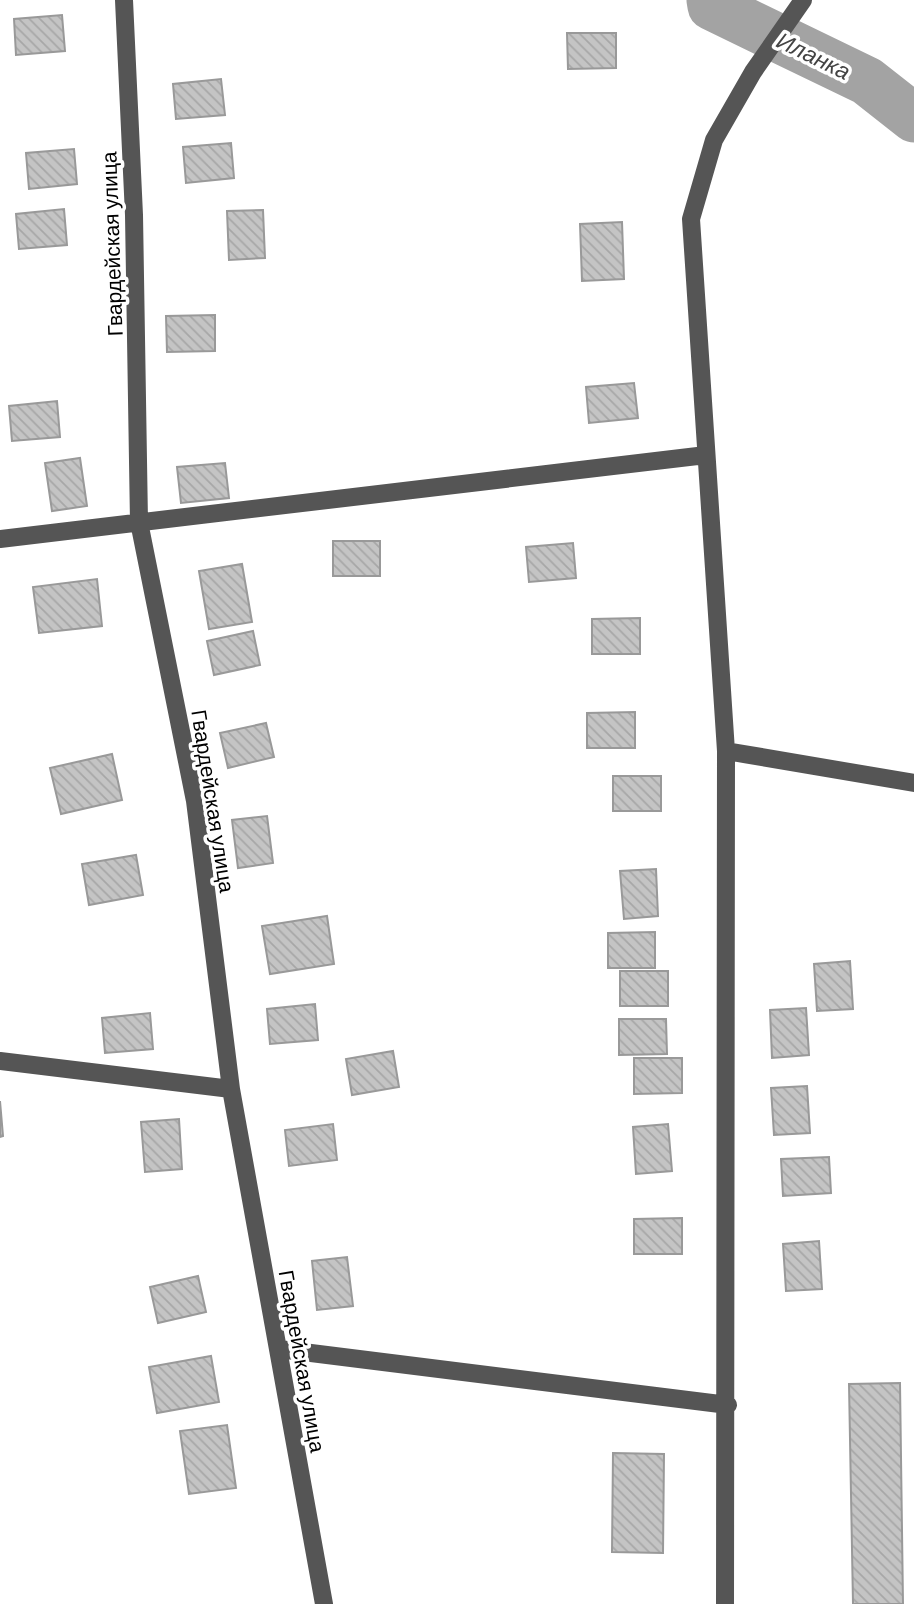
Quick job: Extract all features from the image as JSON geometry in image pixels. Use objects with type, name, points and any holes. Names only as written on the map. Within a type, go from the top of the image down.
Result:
[{"type":"street","name":"Гвардейская улица","points":[[124,0],[134,215],[139,522],[195,801],[231,1089],[324,1604]]},
{"type":"street","points":[[725,1604],[728,1405],[726,751],[691,219],[714,140],[753,72],[803,0]]},
{"type":"street","points":[[0,539],[706,455]]},
{"type":"street","points":[[726,751],[914,783]]},
{"type":"street","points":[[0,1060],[231,1089]]},
{"type":"street","points":[[279,1349],[728,1405]]},
{"type":"building","points":[[62,15],[65,51],[16,55],[14,19]]},
{"type":"building","points":[[567,33],[616,33],[616,68],[568,69]]},
{"type":"building","points":[[221,79],[225,115],[176,119],[173,84]]},
{"type":"building","points":[[231,143],[234,178],[186,183],[183,147]]},
{"type":"building","points":[[74,149],[77,184],[29,189],[26,153]]},
{"type":"building","points":[[64,209],[67,245],[19,249],[16,214]]},
{"type":"building","points":[[263,210],[265,258],[229,260],[227,211]]},
{"type":"building","points":[[622,222],[624,279],[582,281],[580,224]]},
{"type":"building","points":[[215,315],[215,351],[167,352],[166,316]]},
{"type":"building","points":[[634,383],[638,418],[589,423],[586,387]]},
{"type":"building","points":[[57,401],[60,437],[12,441],[9,406]]},
{"type":"building","points":[[80,458],[87,506],[52,511],[45,463]]},
{"type":"building","points":[[225,463],[229,498],[181,503],[177,467]]},
{"type":"building","points":[[333,541],[380,541],[380,576],[333,576]]},
{"type":"building","points":[[573,543],[576,578],[529,582],[526,547]]},
{"type":"building","points":[[242,564],[252,622],[209,629],[199,571]]},
{"type":"building","points":[[97,579],[102,626],[39,633],[33,587]]},
{"type":"building","points":[[640,618],[640,654],[592,654],[592,619]]},
{"type":"building","points":[[253,631],[260,665],[214,675],[207,641]]},
{"type":"building","points":[[635,712],[635,748],[587,748],[587,713]]},
{"type":"building","points":[[266,723],[274,757],[228,768],[220,733]]},
{"type":"building","points":[[112,754],[122,800],[61,814],[50,768]]},
{"type":"building","points":[[613,776],[661,776],[661,811],[613,811]]},
{"type":"building","points":[[267,816],[273,863],[238,868],[232,820]]},
{"type":"building","points":[[136,855],[143,895],[89,905],[82,864]]},
{"type":"building","points":[[656,869],[658,916],[624,919],[620,871]]},
{"type":"building","points":[[327,916],[334,964],[270,974],[262,926]]},
{"type":"building","points":[[655,932],[655,968],[608,968],[608,933]]},
{"type":"building","points":[[850,961],[853,1009],[817,1011],[814,964]]},
{"type":"building","points":[[620,971],[668,971],[668,1006],[620,1006]]},
{"type":"building","points":[[315,1004],[318,1040],[270,1044],[267,1009]]},
{"type":"building","points":[[806,1008],[809,1055],[772,1058],[770,1010]]},
{"type":"building","points":[[150,1013],[153,1049],[105,1053],[102,1018]]},
{"type":"building","points":[[619,1019],[666,1019],[667,1054],[619,1055]]},
{"type":"building","points":[[393,1051],[399,1087],[352,1095],[346,1059]]},
{"type":"building","points":[[634,1058],[682,1058],[682,1093],[634,1094]]},
{"type":"building","points":[[807,1086],[810,1133],[774,1135],[771,1088]]},
{"type":"building","points":[[0,1101],[3,1136],[0,1137]]},
{"type":"building","points":[[179,1119],[182,1169],[145,1172],[141,1122]]},
{"type":"building","points":[[333,1124],[337,1160],[289,1166],[285,1130]]},
{"type":"building","points":[[668,1124],[672,1171],[636,1174],[633,1127]]},
{"type":"building","points":[[829,1157],[831,1193],[783,1196],[781,1159]]},
{"type":"building","points":[[682,1218],[682,1254],[634,1254],[634,1219]]},
{"type":"building","points":[[819,1241],[822,1289],[786,1291],[783,1244]]},
{"type":"building","points":[[347,1257],[353,1306],[317,1310],[312,1261]]},
{"type":"building","points":[[198,1276],[206,1312],[158,1323],[150,1287]]},
{"type":"building","points":[[211,1356],[219,1402],[157,1413],[149,1367]]},
{"type":"building","points":[[900,1383],[903,1604],[853,1604],[849,1384]]},
{"type":"building","points":[[227,1425],[236,1488],[189,1494],[180,1431]]},
{"type":"building","points":[[613,1453],[664,1454],[663,1553],[612,1552]]},
{"type":"waterway","name":"Иланка","points":[[711,0],[712,6],[867,81],[914,118]]}]
